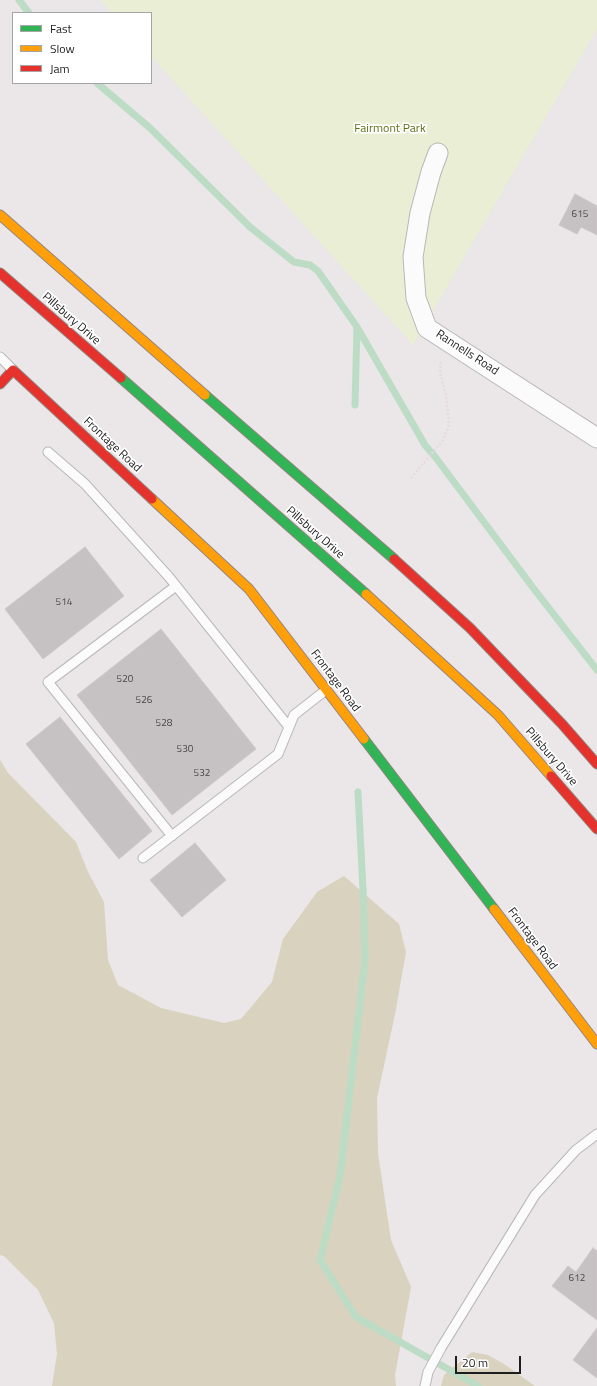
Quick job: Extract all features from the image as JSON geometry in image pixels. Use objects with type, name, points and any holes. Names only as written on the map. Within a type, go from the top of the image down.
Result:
[{"type":"main road","points":[[0,215],[372,540],[470,628],[562,724],[597,764]]},
{"type":"main road","name":"Pillsbury Drive","points":[[0,273],[344,573],[498,715],[597,829]]},
{"type":"main road","points":[[0,384],[13,370]]},
{"type":"main road","name":"Frontage Road","points":[[13,370],[249,589],[597,1044]]},
{"type":"street","name":"Rannells Road","points":[[438,153],[431,172],[420,213],[413,257],[416,298],[427,328],[597,438]]},
{"type":"lane","points":[[0,358],[13,370]]},
{"type":"lane","points":[[48,452],[85,484],[176,586],[289,727]]},
{"type":"lane","points":[[172,836],[48,682],[176,586]]},
{"type":"lane","points":[[143,858],[278,754],[294,715],[326,690]]},
{"type":"lane","points":[[425,1386],[428,1372],[441,1348],[535,1194],[576,1150],[597,1134]]},
{"type":"path","points":[[411,478],[439,445],[449,425],[446,395],[440,372],[446,340]]},
{"type":"shaded area","points":[[0,760],[8,773],[76,842],[88,872],[104,902],[108,960],[118,985],[161,1008],[224,1023],[241,1019],[272,982],[283,939],[317,892],[344,876],[399,924],[406,952],[395,1014],[377,1098],[378,1154],[391,1240],[411,1287],[395,1375],[396,1386],[52,1386],[57,1354],[54,1323],[38,1290],[4,1256],[0,1255]]},
{"type":"shaded area","points":[[472,1352],[488,1355],[504,1364],[535,1386],[441,1386],[444,1375]]},
{"type":"green space","name":"Fairmont Park","points":[[100,0],[597,0],[597,29],[413,345],[152,57],[152,12],[111,12]]},
{"type":"building","points":[[575,194],[597,206],[597,235],[581,227],[577,234],[559,225]]},
{"type":"building","points":[[85,547],[124,596],[43,659],[5,609]]},
{"type":"building","points":[[161,629],[256,749],[172,815],[77,695]]},
{"type":"building","points":[[60,717],[152,831],[119,859],[26,744]]},
{"type":"building","points":[[195,843],[226,880],[182,917],[150,880]]},
{"type":"building","points":[[593,1248],[597,1251],[597,1320],[552,1286],[568,1266],[576,1272]]},
{"type":"building","points":[[597,1328],[597,1378],[573,1360]]},
{"type":"waterway","points":[[19,0],[28,12]]},
{"type":"waterway","points":[[98,84],[150,128],[250,227],[294,262],[310,265],[318,271],[357,327],[425,445],[597,670]]},
{"type":"waterway","points":[[355,405],[357,327]]},
{"type":"waterway","points":[[358,792],[365,960],[340,1176],[320,1260],[356,1317],[478,1386]]},
{"type":"traffic: fast","points":[[121,378],[366,594]]},
{"type":"traffic: fast","points":[[205,395],[394,559]]},
{"type":"traffic: fast","points":[[364,739],[494,909]]},
{"type":"traffic: slow","points":[[0,215],[205,395]]},
{"type":"traffic: slow","points":[[152,499],[249,589],[364,739]]},
{"type":"traffic: slow","points":[[366,594],[498,715],[551,776]]},
{"type":"traffic: slow","points":[[494,909],[597,1044]]},
{"type":"traffic: jam","points":[[0,273],[121,378]]},
{"type":"traffic: jam","points":[[0,384],[13,370],[152,499]]},
{"type":"traffic: jam","points":[[394,559],[470,628],[562,724],[597,764]]},
{"type":"traffic: jam","points":[[551,776],[597,829]]}]
